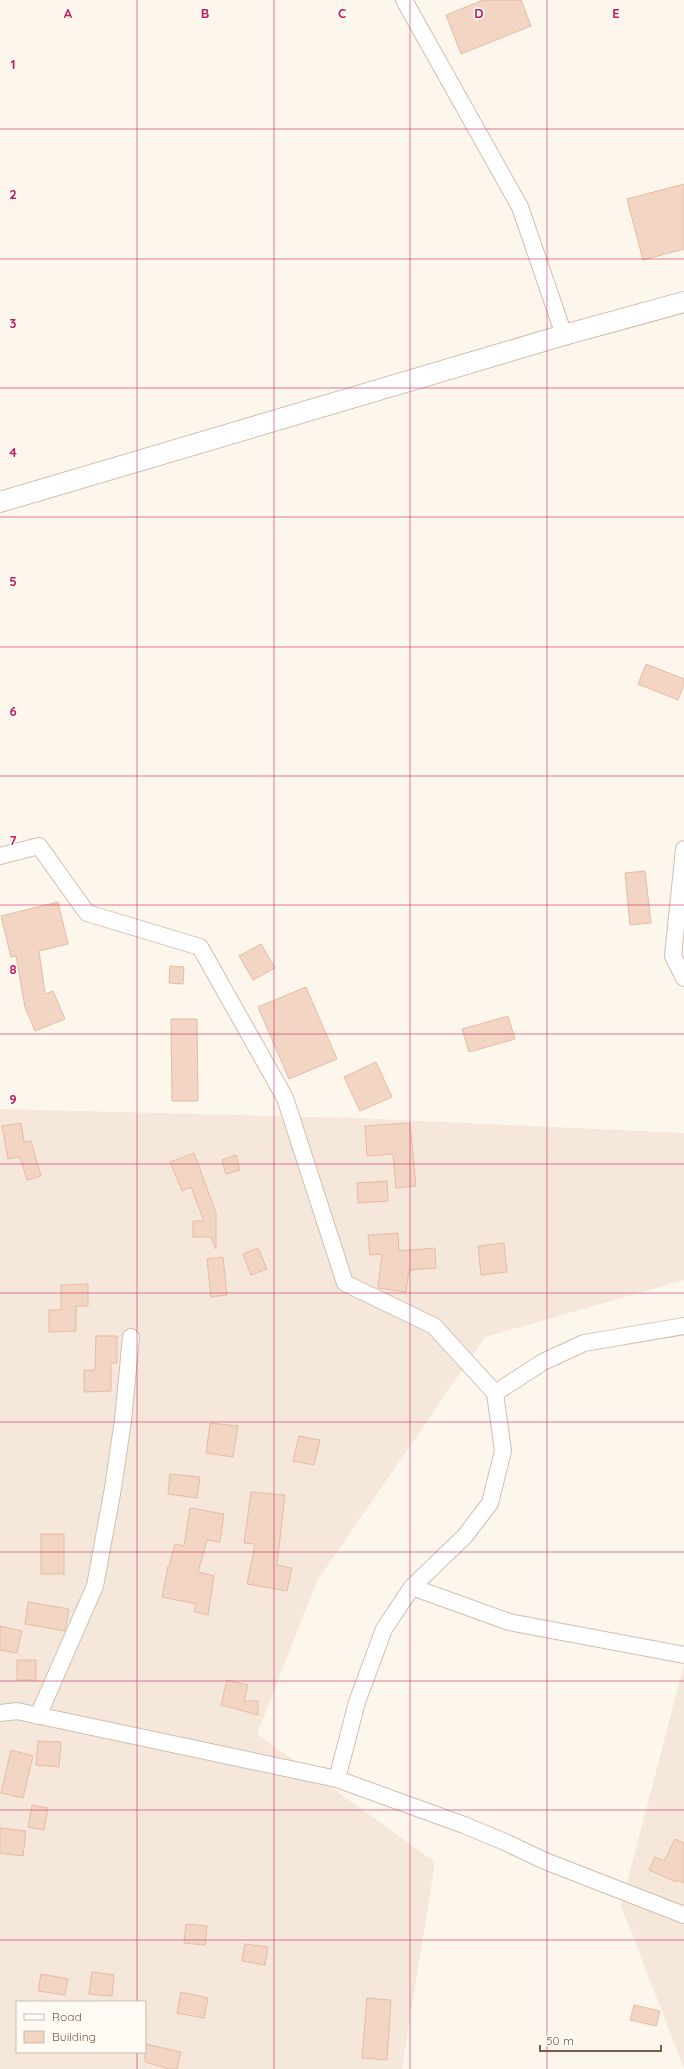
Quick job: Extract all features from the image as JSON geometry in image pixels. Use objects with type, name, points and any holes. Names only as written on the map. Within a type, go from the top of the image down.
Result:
[{"type":"street","points":[[404,0],[520,207],[564,335]]},
{"type":"street","points":[[0,502],[564,335],[684,302]]},
{"type":"street","points":[[0,856],[39,846],[87,913],[200,947],[285,1098],[345,1283],[434,1326],[495,1393],[503,1451],[490,1503],[465,1536],[412,1587],[384,1629],[357,1702],[337,1779]]},
{"type":"street","points":[[684,859],[673,956],[684,978]]},
{"type":"street","points":[[495,1393],[543,1362],[584,1343],[684,1326]]},
{"type":"street","points":[[38,1716],[95,1586],[115,1472],[131,1337]]},
{"type":"street","points":[[412,1587],[509,1622],[684,1655]]},
{"type":"street","points":[[0,1713],[18,1712],[337,1779],[471,1828],[545,1861],[684,1915]]},
{"type":"shaded area","points":[[0,1109],[356,1118],[684,1133],[684,1280],[485,1337],[317,1581],[257,1734],[435,1862],[402,2069],[0,2069]]},
{"type":"shaded area","points":[[684,1664],[684,2068],[621,1906]]},
{"type":"building","points":[[483,0],[521,0],[531,26],[461,54],[446,15]]},
{"type":"building","points":[[684,184],[684,249],[643,260],[627,199]]},
{"type":"building","points":[[646,664],[684,679],[684,684],[678,700],[638,684]]},
{"type":"building","points":[[645,871],[651,923],[630,925],[625,873]]},
{"type":"building","points":[[58,902],[68,944],[39,951],[45,994],[53,991],[65,1019],[35,1031],[25,1007],[16,956],[11,957],[1,916]]},
{"type":"building","points":[[261,944],[275,968],[253,980],[239,956]]},
{"type":"building","points":[[170,966],[184,967],[183,984],[169,983]]},
{"type":"building","points":[[306,987],[337,1059],[289,1079],[258,1007]]},
{"type":"building","points":[[508,1016],[515,1039],[469,1052],[462,1029]]},
{"type":"building","points":[[171,1019],[197,1019],[198,1101],[172,1101]]},
{"type":"building","points":[[376,1062],[392,1097],[360,1111],[344,1077]]},
{"type":"building","points":[[21,1123],[24,1142],[31,1141],[41,1176],[27,1180],[20,1157],[8,1159],[2,1126]]},
{"type":"building","points":[[410,1123],[416,1186],[396,1188],[393,1154],[367,1156],[365,1126]]},
{"type":"building","points":[[194,1153],[216,1213],[216,1249],[211,1237],[193,1237],[193,1221],[204,1221],[191,1187],[182,1191],[170,1162]]},
{"type":"building","points":[[236,1155],[240,1170],[226,1174],[222,1160]]},
{"type":"building","points":[[387,1181],[388,1201],[358,1203],[357,1183]]},
{"type":"building","points":[[398,1233],[399,1251],[435,1248],[436,1268],[409,1270],[406,1292],[378,1288],[382,1254],[370,1255],[368,1235]]},
{"type":"building","points":[[504,1243],[507,1272],[481,1275],[478,1246]]},
{"type":"building","points":[[258,1248],[267,1269],[251,1275],[243,1254]]},
{"type":"building","points":[[223,1257],[227,1295],[211,1297],[207,1259]]},
{"type":"building","points":[[88,1284],[88,1306],[76,1306],[76,1331],[49,1332],[49,1310],[61,1310],[61,1285]]},
{"type":"building","points":[[96,1336],[117,1336],[117,1363],[111,1363],[111,1391],[84,1392],[84,1370],[95,1370]]},
{"type":"building","points":[[210,1423],[238,1426],[233,1457],[206,1453]]},
{"type":"building","points":[[299,1436],[320,1440],[314,1465],[293,1461]]},
{"type":"building","points":[[170,1474],[200,1477],[197,1498],[168,1494]]},
{"type":"building","points":[[251,1492],[285,1495],[277,1565],[292,1568],[287,1591],[247,1584],[255,1544],[244,1543]]},
{"type":"building","points":[[190,1508],[224,1514],[220,1542],[207,1540],[198,1572],[214,1576],[208,1615],[194,1612],[196,1604],[162,1597],[168,1566],[175,1544],[184,1546]]},
{"type":"building","points":[[41,1534],[64,1534],[64,1574],[41,1574]]},
{"type":"building","points":[[28,1602],[69,1609],[65,1631],[25,1624]]},
{"type":"building","points":[[0,1626],[22,1631],[17,1653],[0,1650]]},
{"type":"building","points":[[17,1660],[36,1660],[36,1680],[17,1680]]},
{"type":"building","points":[[227,1680],[248,1685],[244,1701],[258,1701],[258,1715],[221,1705]]},
{"type":"building","points":[[38,1741],[61,1742],[59,1767],[36,1765]]},
{"type":"building","points":[[11,1750],[33,1756],[23,1798],[1,1793]]},
{"type":"building","points":[[32,1805],[48,1808],[44,1830],[28,1827]]},
{"type":"building","points":[[0,1828],[26,1831],[23,1856],[0,1853]]},
{"type":"building","points":[[675,1839],[684,1843],[684,1883],[677,1880],[676,1882],[649,1870],[655,1857],[664,1861]]},
{"type":"building","points":[[186,1924],[207,1926],[205,1945],[184,1943]]},
{"type":"building","points":[[245,1944],[268,1947],[265,1965],[242,1961]]},
{"type":"building","points":[[92,1972],[114,1975],[112,1996],[89,1994]]},
{"type":"building","points":[[41,1974],[68,1979],[65,1995],[38,1991]]},
{"type":"building","points":[[181,1992],[208,1998],[204,2018],[177,2013]]},
{"type":"building","points":[[367,1998],[391,2000],[387,2060],[362,2058]]},
{"type":"building","points":[[634,2005],[660,2011],[656,2026],[630,2020]]},
{"type":"building","points":[[146,2044],[181,2052],[177,2069],[169,2069],[145,2062]]}]
